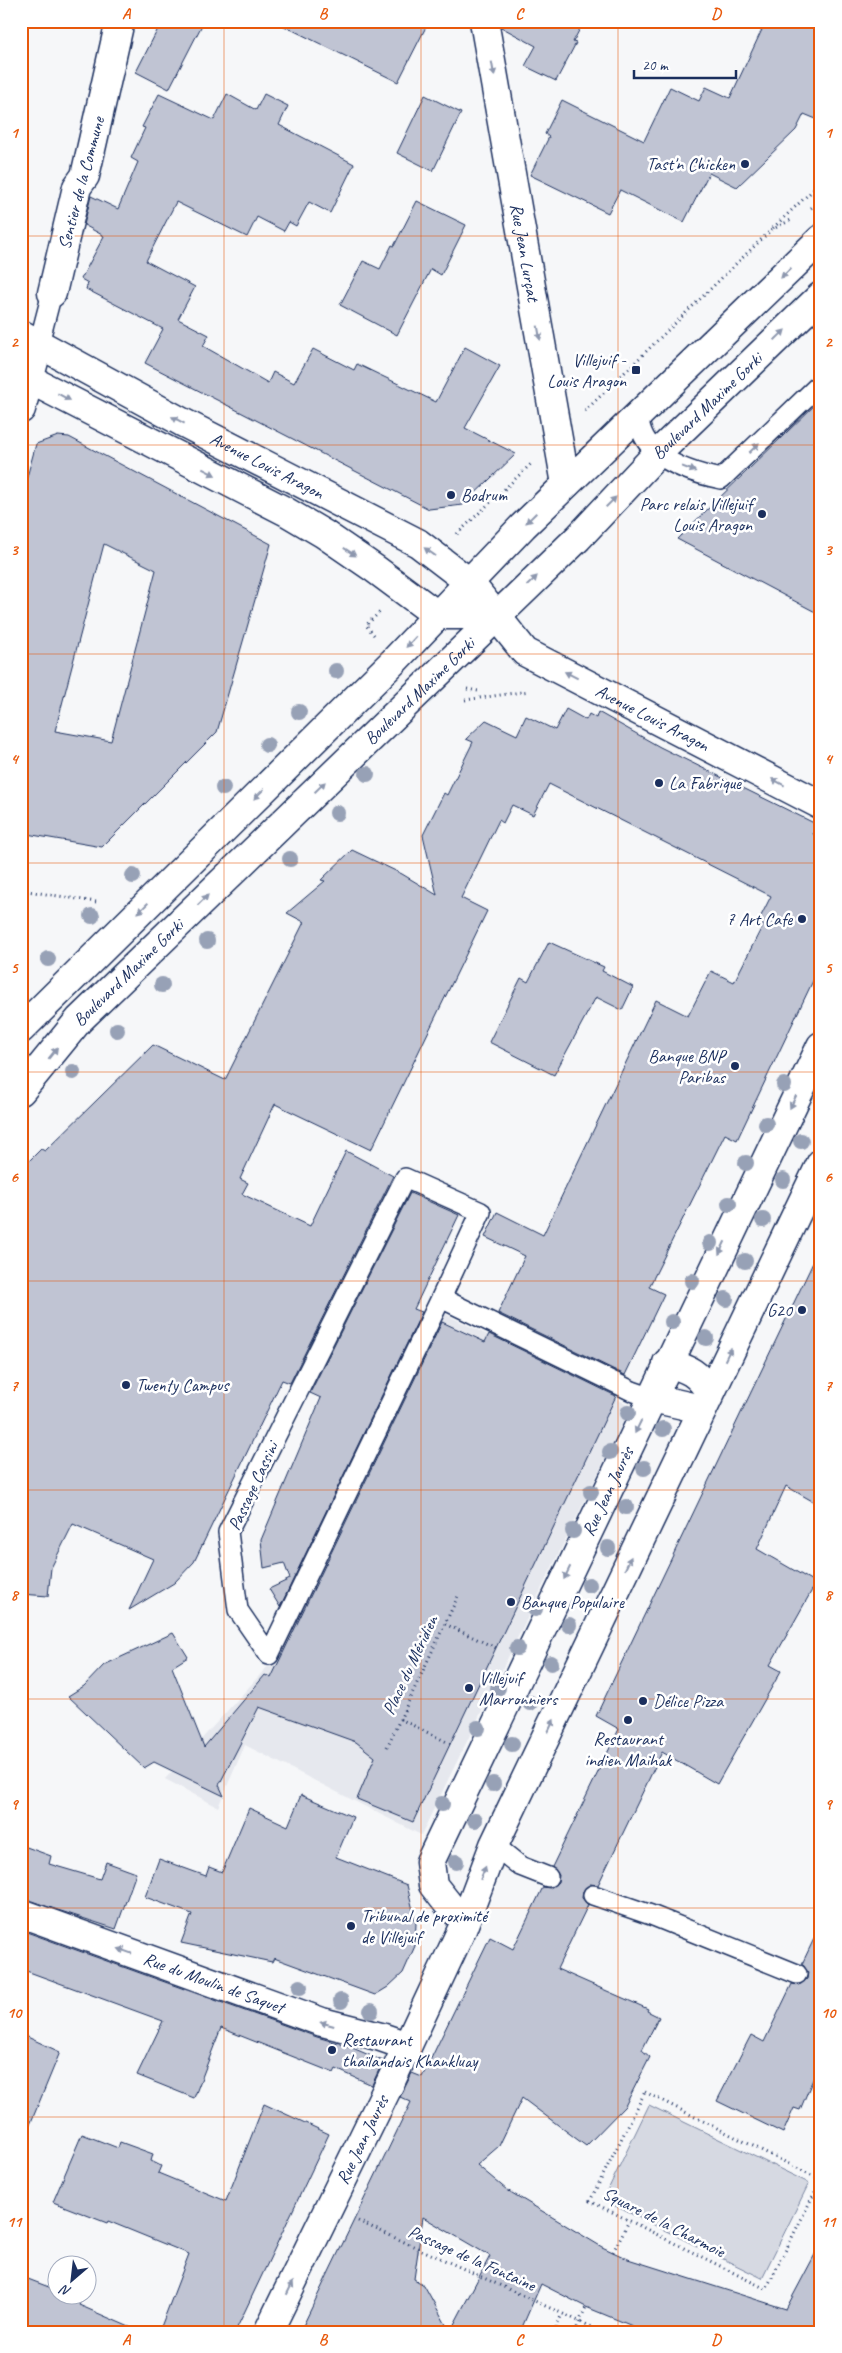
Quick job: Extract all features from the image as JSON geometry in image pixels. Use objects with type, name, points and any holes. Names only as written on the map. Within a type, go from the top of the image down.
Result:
[{"type":"main road","name":"Sentier de la Commune","points":[[52,293],[76,187],[85,176],[120,21]]},
{"type":"main road","name":"Rue Jean Lurçat","points":[[484,21],[566,484]]},
{"type":"main road","name":"Boulevard Maxime Gorki","points":[[21,1029],[387,668],[436,615],[566,484],[821,239]]},
{"type":"main road","name":"Boulevard Maxime Gorki","points":[[21,1090],[79,1020],[578,538],[657,454],[821,296]]},
{"type":"main road","points":[[21,409],[30,338]]},
{"type":"main road","name":"Avenue Louis Aragon","points":[[30,338],[191,427],[418,543],[469,582],[525,652],[821,805]]},
{"type":"main road","name":"Avenue Louis Aragon","points":[[25,377],[324,534],[436,615]]},
{"type":"main road","points":[[436,615],[497,615]]},
{"type":"main road","name":"Rue Jean Jaurès","points":[[465,1919],[452,1909],[434,1885],[430,1862],[667,1363],[819,1055]]},
{"type":"main road","name":"Rue Jean Jaurès","points":[[268,2332],[330,2208],[463,1927],[494,1845],[821,1163]]},
{"type":"main road","points":[[652,1398],[706,1401],[698,1376],[679,1366],[667,1363]]},
{"type":"main road","name":"Rue du Moulin de Saquet","points":[[21,1913],[322,2022],[381,2037],[407,2046]]},
{"type":"lane","name":"Sentier de la Commune","points":[[30,338],[52,293]]},
{"type":"lane","points":[[639,414],[640,430],[657,454],[680,466],[721,480],[821,383]]},
{"type":"lane","name":"Passage Cassini","points":[[404,1178],[481,1212],[441,1298],[269,1656],[238,1610],[228,1532],[404,1178]]},
{"type":"lane","points":[[441,1298],[632,1391],[652,1398]]},
{"type":"lane","points":[[494,1845],[520,1866],[548,1877]]},
{"type":"lane","points":[[593,1895],[651,1915],[797,1974]]},
{"type":"path","points":[[436,556],[814,189]]},
{"type":"path","points":[[808,211],[821,201]]},
{"type":"path","points":[[771,230],[801,216]]},
{"type":"path","points":[[366,625],[403,590]]},
{"type":"path","points":[[21,890],[96,902]]},
{"type":"path","name":"Place du Méridien","points":[[387,1747],[459,1594]]},
{"type":"path","points":[[445,1624],[524,1662]]},
{"type":"path","points":[[400,1719],[479,1758]]},
{"type":"path","name":"Square de la Charmoie","points":[[645,2092],[821,2180],[766,2290],[630,2221],[590,2201],[645,2092]]},
{"type":"path","name":"Passage de la Fontaine","points":[[330,2208],[603,2332]]},
{"type":"path","points":[[613,2252],[630,2221]]},
{"type":"path","points":[[575,2332],[586,2307]]},
{"type":"path","points":[[554,2332],[562,2314]]},
{"type":"shaded area","points":[[441,1312],[631,1406],[421,1835],[245,1745],[218,1807],[165,1779],[269,1665]]},
{"type":"shaded area","points":[[649,2105],[809,2183],[762,2278],[603,2200]]},
{"type":"building","points":[[162,21],[204,21],[169,89],[136,72]]},
{"type":"building","points":[[274,21],[429,21],[398,82]]},
{"type":"building","points":[[500,21],[584,21],[573,42],[576,43],[556,81],[525,66],[536,46],[501,27]]},
{"type":"building","points":[[766,21],[821,21],[821,121],[804,114],[796,130],[737,187],[709,173],[684,222],[620,190],[608,213],[530,175],[549,137],[545,134],[562,100],[644,141],[670,87],[699,101],[706,87],[730,98]]},
{"type":"building","points":[[159,94],[214,120],[227,94],[256,110],[264,94],[288,106],[279,125],[354,164],[330,213],[309,202],[296,226],[289,222],[284,231],[257,217],[247,237],[176,202],[146,261],[195,287],[178,319],[209,335],[203,346],[268,383],[273,372],[294,383],[313,349],[354,370],[357,364],[436,402],[465,347],[500,366],[465,428],[516,454],[463,505],[429,509],[145,363],[163,329],[86,289],[88,283],[81,279],[104,236],[84,225],[91,196],[118,209],[138,162],[131,158],[145,128],[142,127]]},
{"type":"building","points":[[425,95],[461,113],[433,171],[397,153]]},
{"type":"building","points":[[417,201],[466,225],[441,275],[431,269],[397,335],[340,305],[363,261],[380,269]]},
{"type":"building","name":"Parc relais Villejuif Louis Aragon","points":[[821,399],[821,615],[677,539]]},
{"type":"building","points":[[58,436],[69,437],[271,544],[217,732],[102,847],[21,833],[21,499],[36,444]],"holes":[[[104,544],[156,570],[111,741],[55,731]]]},
{"type":"building","points":[[566,709],[586,720],[589,714],[596,718],[598,712],[660,747],[818,825],[813,834],[821,838],[821,964],[737,1140],[725,1134],[649,1287],[664,1294],[625,1375],[498,1313],[525,1256],[485,1237],[497,1212],[543,1235],[656,1000],[688,1016],[711,971],[734,982],[763,925],[758,922],[771,896],[549,784],[533,815],[512,805],[503,823],[499,820],[461,898],[487,911],[371,1150],[275,1104],[240,1179],[248,1183],[242,1194],[310,1226],[346,1151],[393,1176],[290,1383],[282,1380],[194,1562],[174,1583],[129,1610],[153,1559],[73,1524],[51,1568],[48,1596],[21,1594],[21,1169],[41,1149],[45,1151],[153,1045],[225,1080],[304,922],[287,913],[325,881],[321,880],[352,850],[402,874],[437,895],[423,835],[444,793],[447,795],[473,742],[466,739],[486,720],[517,735],[526,716],[555,730]]},
{"type":"building","points":[[549,942],[604,967],[602,971],[633,987],[622,1010],[596,997],[554,1075],[489,1042],[521,978],[528,982]]},
{"type":"building","points":[[410,1193],[459,1215],[414,1309],[422,1312],[280,1607],[269,1589],[290,1579],[284,1563],[264,1568],[261,1540],[321,1398],[310,1393]]},
{"type":"building","points":[[821,1246],[821,1506],[786,1486],[757,1549],[816,1583],[770,1665],[781,1671],[717,1784],[662,1752],[598,1885],[590,1884],[583,1891],[582,1898],[588,1905],[557,1969],[648,2009],[647,2011],[659,2017],[642,2050],[650,2057],[625,2106],[586,2146],[522,2098],[499,2146],[477,2165],[507,2190],[602,2247],[628,2259],[786,2309],[821,2243],[821,2332],[647,2332],[586,2307],[541,2284],[520,2332],[450,2332],[300,2332],[411,2102],[400,2097],[412,2073],[422,2077],[490,1937],[513,1949],[543,1887],[550,1888],[558,1882],[559,1875],[552,1867],[619,1729],[596,1716]],"holes":[[[423,2217],[490,2256],[450,2332],[424,2285],[414,2279]]]},
{"type":"building","points":[[442,1322],[485,1342],[489,1334],[616,1396],[413,1822],[357,1799],[375,1757],[356,1742],[259,1707],[219,1785],[224,1796],[154,1762],[144,1768],[68,1696],[84,1686],[104,1665],[173,1633],[188,1657],[172,1667],[204,1747],[265,1675],[271,1678]]},
{"type":"building","points":[[301,1795],[353,1817],[336,1857],[407,1885],[416,1923],[415,1946],[403,1973],[388,1987],[375,1995],[274,1958],[272,1962],[181,1943],[192,1914],[145,1897],[159,1859],[206,1876],[209,1867],[222,1872],[249,1808],[288,1826]]},
{"type":"building","points":[[21,1845],[51,1856],[49,1864],[100,1879],[106,1862],[136,1873],[116,1929],[21,1898]]},
{"type":"building","points":[[821,1924],[821,2060],[800,2110],[794,2108],[783,2133],[717,2101],[751,2035],[764,2042],[792,1984],[799,1985],[807,1979],[808,1972],[802,1964]]},
{"type":"building","points":[[21,1930],[317,2037],[348,2046],[383,2061],[372,2085],[336,2069],[334,2073],[221,2028],[194,2098],[137,2075],[163,2021],[21,1969]]},
{"type":"building","points":[[21,2034],[60,2052],[22,2144],[21,2143]]},
{"type":"building","points":[[264,2104],[329,2134],[235,2332],[159,2332],[189,2254],[108,2221],[107,2223],[53,2202],[82,2134],[118,2148],[120,2142],[153,2154],[151,2161],[161,2166],[158,2173],[226,2201]]},
{"type":"building","points":[[28,2279],[48,2287],[48,2306],[81,2306],[141,2332],[21,2332],[21,2295]]},
{"type":"place","name":"Tast'n Chicken","points":[[745,164]]},
{"type":"place","name":"Villejuif - Louis Aragon","points":[[636,370]]},
{"type":"place","name":"Bodrum","points":[[451,495]]},
{"type":"place","name":"Parc relais Villejuif Louis Aragon","points":[[762,514]]},
{"type":"place","name":"La Fabrique","points":[[659,783]]},
{"type":"place","name":"7 Art Cafe","points":[[802,919]]},
{"type":"place","name":"Banque BNP Paribas","points":[[735,1066]]},
{"type":"place","name":"G20","points":[[802,1310]]},
{"type":"place","name":"Twenty Campus","points":[[126,1385]]},
{"type":"place","name":"Banque Populaire","points":[[511,1602]]},
{"type":"place","name":"Villejuif Marronniers","points":[[469,1688]]},
{"type":"place","name":"Délice Pizza","points":[[643,1701]]},
{"type":"place","name":"Restaurant indien Maihak","points":[[628,1720]]},
{"type":"place","name":"Tribunal de proximité de Villejuif","points":[[351,1926]]},
{"type":"place","name":"Restaurant thaïlandais Khankluay","points":[[332,2050]]}]
